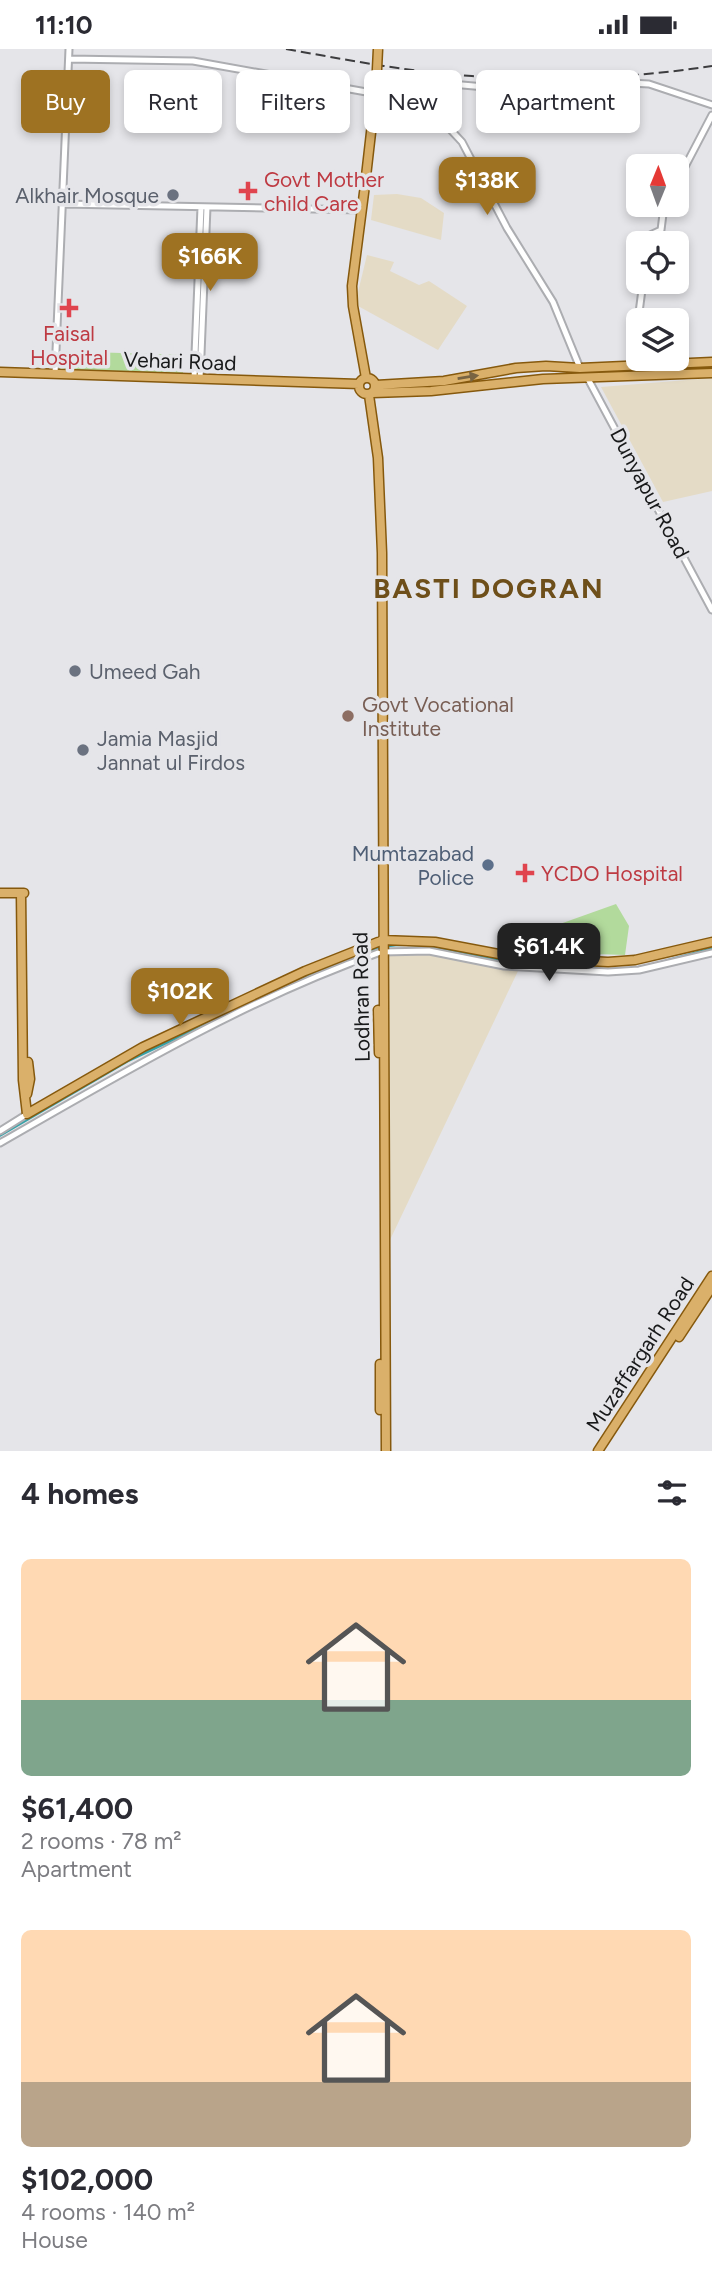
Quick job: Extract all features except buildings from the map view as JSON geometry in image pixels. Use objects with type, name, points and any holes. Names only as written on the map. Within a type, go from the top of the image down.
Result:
[{"type":"main road","points":[[366,378],[353,294],[378,49]]},
{"type":"main road","points":[[689,363],[712,362]]},
{"type":"main road","points":[[366,378],[359,384],[361,392],[516,368],[626,366]]},
{"type":"main road","name":"Vehari Road","points":[[0,372],[359,384]]},
{"type":"main road","points":[[373,391],[431,391],[543,379],[712,373]]},
{"type":"main road","points":[[366,378],[372,380],[373,391]]},
{"type":"main road","name":"Lodhran Road","points":[[373,391],[382,566],[380,946],[383,1451]]},
{"type":"main road","points":[[0,895],[23,896],[23,1080],[27,1114],[163,1037],[305,971],[380,946],[435,942],[515,957],[608,962],[635,960],[712,942]]},
{"type":"main road","name":"Muzaffargarh Road","points":[[598,1451],[712,1276]]},
{"type":"main road","name":"Muzaffargarh Road","points":[[604,1451],[712,1287]]},
{"type":"street","points":[[55,374],[69,49]]},
{"type":"street","points":[[69,59],[193,61],[364,92]]},
{"type":"street","points":[[580,368],[553,302],[507,228],[462,142],[448,127],[381,78],[529,91],[573,91],[631,83],[649,84],[712,105]]},
{"type":"street","points":[[690,157],[712,115]]},
{"type":"street","points":[[63,204],[362,209]]},
{"type":"street","points":[[197,379],[204,207]]},
{"type":"street","name":"Dunyapur Road","points":[[587,377],[712,610]]},
{"type":"street","points":[[0,1143],[138,1063],[380,946],[429,951],[503,966],[608,972],[639,970],[712,953]]},
{"type":"street","points":[[0,1131],[27,1114]]},
{"type":"shaded area","points":[[397,194],[421,198],[444,213],[441,240],[371,220],[374,195]]},
{"type":"shaded area","points":[[367,255],[394,262],[390,271],[419,285],[429,281],[467,306],[438,350],[358,306],[358,292]]},
{"type":"shaded area","points":[[712,378],[712,491],[663,502],[601,387]]},
{"type":"shaded area","points":[[418,953],[518,971],[389,1242],[385,954]]},
{"type":"green space","points":[[59,351],[183,355],[183,375],[59,372]]},
{"type":"green space","points":[[616,904],[629,926],[625,955],[535,952],[543,930]]},
{"type":"waterway","points":[[369,950],[407,944],[524,965]]},
{"type":"waterway","points":[[667,961],[712,949]]},
{"type":"waterway","points":[[0,1135],[127,1061],[342,960]]},
{"type":"railway","points":[[286,49],[402,69],[502,78],[592,78],[712,66]]},
{"type":"place","name":"Govt Mother child Care","points":[[248,191]]},
{"type":"place","name":"Alkhair Mosque","points":[[173,195]]},
{"type":"place","name":"Faisal Hospital","points":[[69,308]]},
{"type":"place","name":"Umeed Gah","points":[[75,671]]},
{"type":"place","name":"Govt Vocational Institute","points":[[348,716]]},
{"type":"place","name":"Jamia Masjid Jannat ul Firdos","points":[[83,750]]},
{"type":"place","name":"Mumtazabad Police","points":[[488,865]]},
{"type":"place","name":"YCDO Hospital","points":[[525,873]]},
{"type":"district","name":"BASTI DOGRAN","points":[[489,588]]}]
